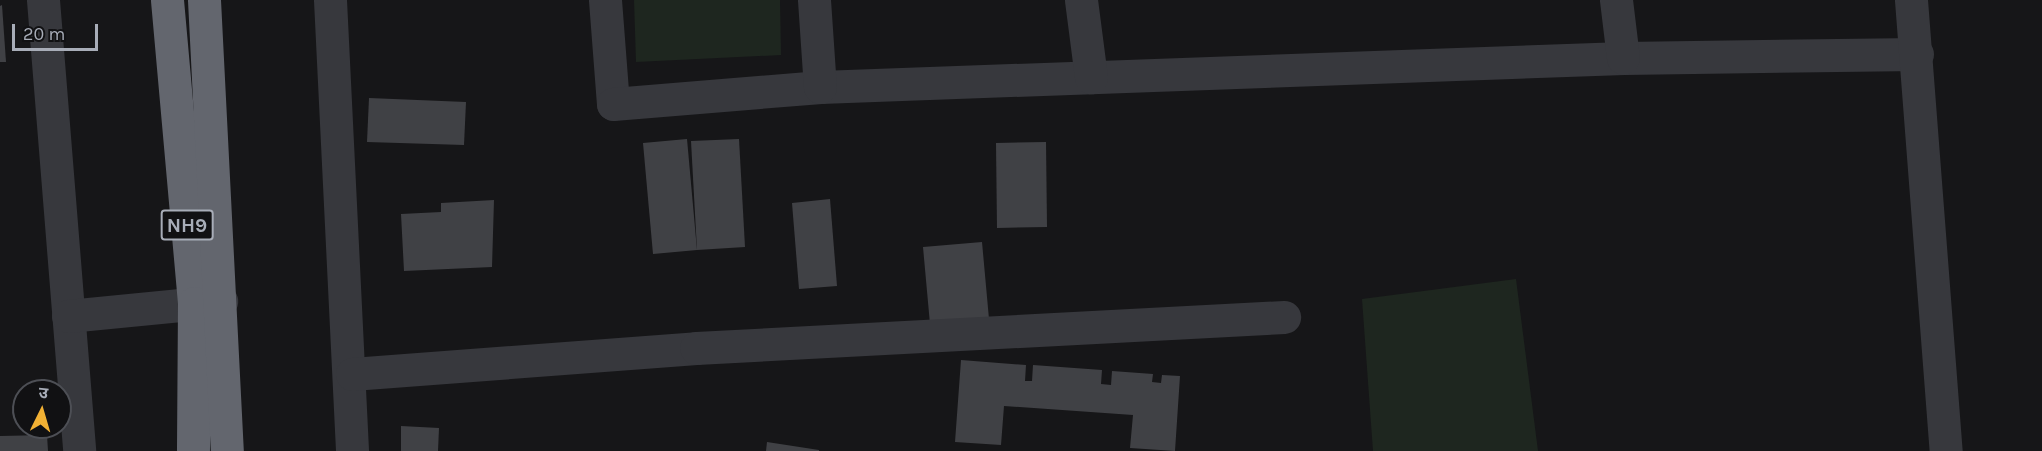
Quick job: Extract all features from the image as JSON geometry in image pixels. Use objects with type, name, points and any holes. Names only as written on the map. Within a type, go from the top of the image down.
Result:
[{"type":"highway","name":"NH9","points":[[167,0],[227,451]]},
{"type":"highway","name":"NH9","points":[[193,451],[208,302],[204,0]]},
{"type":"street","points":[[43,0],[79,451]]},
{"type":"street","points":[[330,0],[352,374],[352,451]]},
{"type":"street","points":[[605,0],[613,104],[820,87],[1623,58],[1917,54]]},
{"type":"street","points":[[814,0],[820,87]]},
{"type":"street","points":[[1081,0],[1091,77]]},
{"type":"street","points":[[1616,0],[1623,58]]},
{"type":"street","points":[[1911,0],[1917,54],[1946,451]]},
{"type":"street","points":[[68,316],[208,302]]},
{"type":"street","points":[[352,374],[696,348],[1284,317]]},
{"type":"shaded area","points":[[634,0],[780,0],[781,55],[636,62]]},
{"type":"shaded area","points":[[1516,279],[1538,451],[1373,451],[1362,299]]},
{"type":"building","points":[[2,5],[6,62],[0,62],[0,6]]},
{"type":"building","points":[[369,98],[466,102],[464,145],[367,142]]},
{"type":"building","points":[[687,139],[697,250],[653,254],[643,143]]},
{"type":"building","points":[[739,139],[745,247],[697,250],[691,141]]},
{"type":"building","points":[[1046,142],[1047,227],[997,228],[996,143]]},
{"type":"building","points":[[830,199],[837,286],[799,289],[792,203]]},
{"type":"building","points":[[494,200],[492,267],[404,271],[401,214],[441,212],[441,203]]},
{"type":"building","points":[[982,242],[989,319],[930,324],[923,247]]},
{"type":"building","points":[[961,360],[1026,365],[1025,381],[1032,381],[1033,365],[1102,370],[1101,384],[1111,385],[1112,371],[1153,374],[1152,382],[1161,383],[1162,375],[1180,376],[1175,451],[1130,448],[1133,415],[1004,406],[1001,445],[955,442]]},
{"type":"building","points":[[401,426],[439,428],[438,451],[401,451]]},
{"type":"building","points":[[0,436],[12,436],[12,439],[47,439],[48,451],[0,451]]},
{"type":"building","points":[[767,442],[819,450],[819,451],[766,451]]}]
